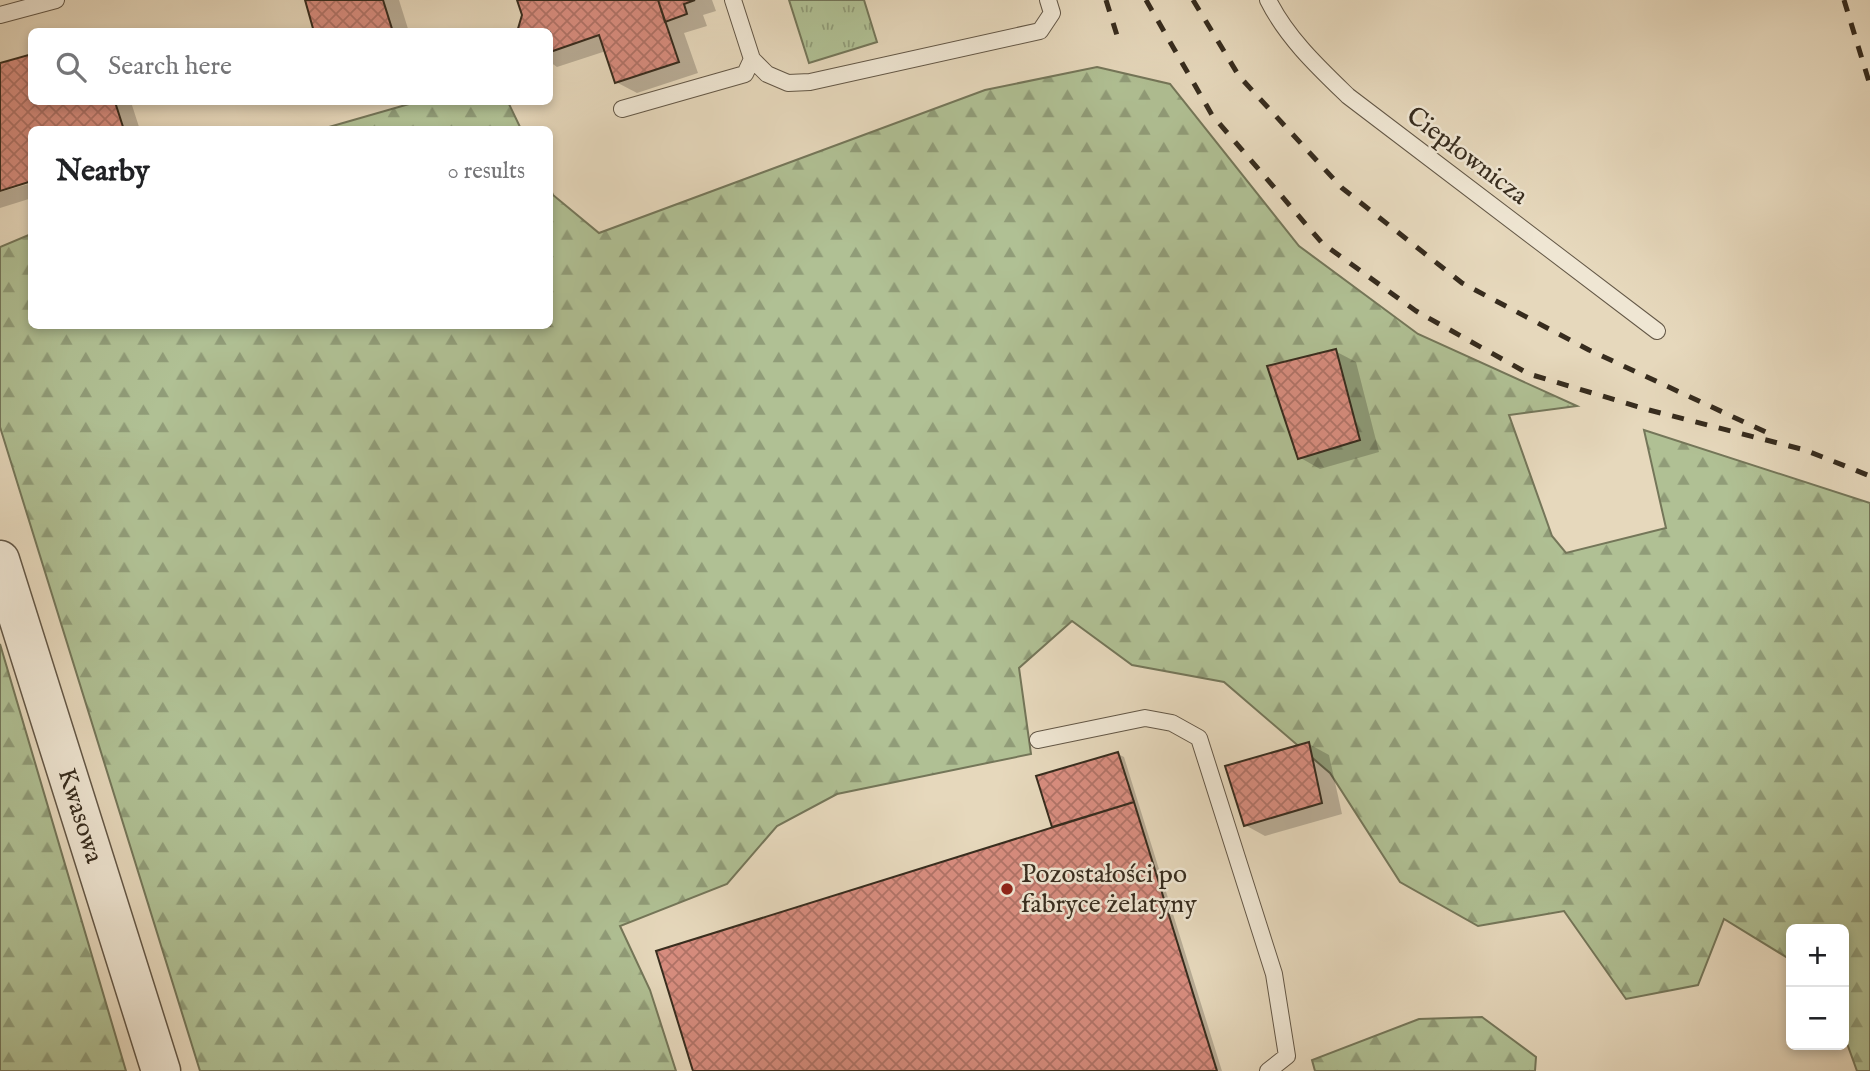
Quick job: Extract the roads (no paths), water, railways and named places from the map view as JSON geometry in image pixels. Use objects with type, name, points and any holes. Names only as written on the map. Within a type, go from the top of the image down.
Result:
[{"type":"street","name":"Kwasowa","points":[[0,560],[161,1071]]},
{"type":"lane","points":[[0,15],[56,0]]},
{"type":"lane","points":[[733,0],[752,60],[767,74],[788,83],[810,82],[1040,31],[1052,13],[1048,0]]},
{"type":"lane","name":"Ciepłownicza","points":[[1268,0],[1276,16],[1305,54],[1348,96],[1657,331]]},
{"type":"lane","points":[[622,109],[745,74],[752,60]]},
{"type":"lane","points":[[1038,740],[1145,718],[1172,723],[1199,738],[1274,974],[1287,1056],[1268,1071]]},
{"type":"railway","points":[[1106,0],[1120,45]]},
{"type":"railway","points":[[1146,0],[1212,115],[1322,243],[1416,311],[1529,374],[1649,410],[1805,450],[1870,476]]},
{"type":"railway","points":[[1193,0],[1239,76],[1342,188],[1462,283],[1589,350],[1770,434]]},
{"type":"railway","points":[[1844,0],[1870,85]]},
{"type":"place","name":"Pozostałości po fabryce żelatyny","points":[[1007,889]]}]
